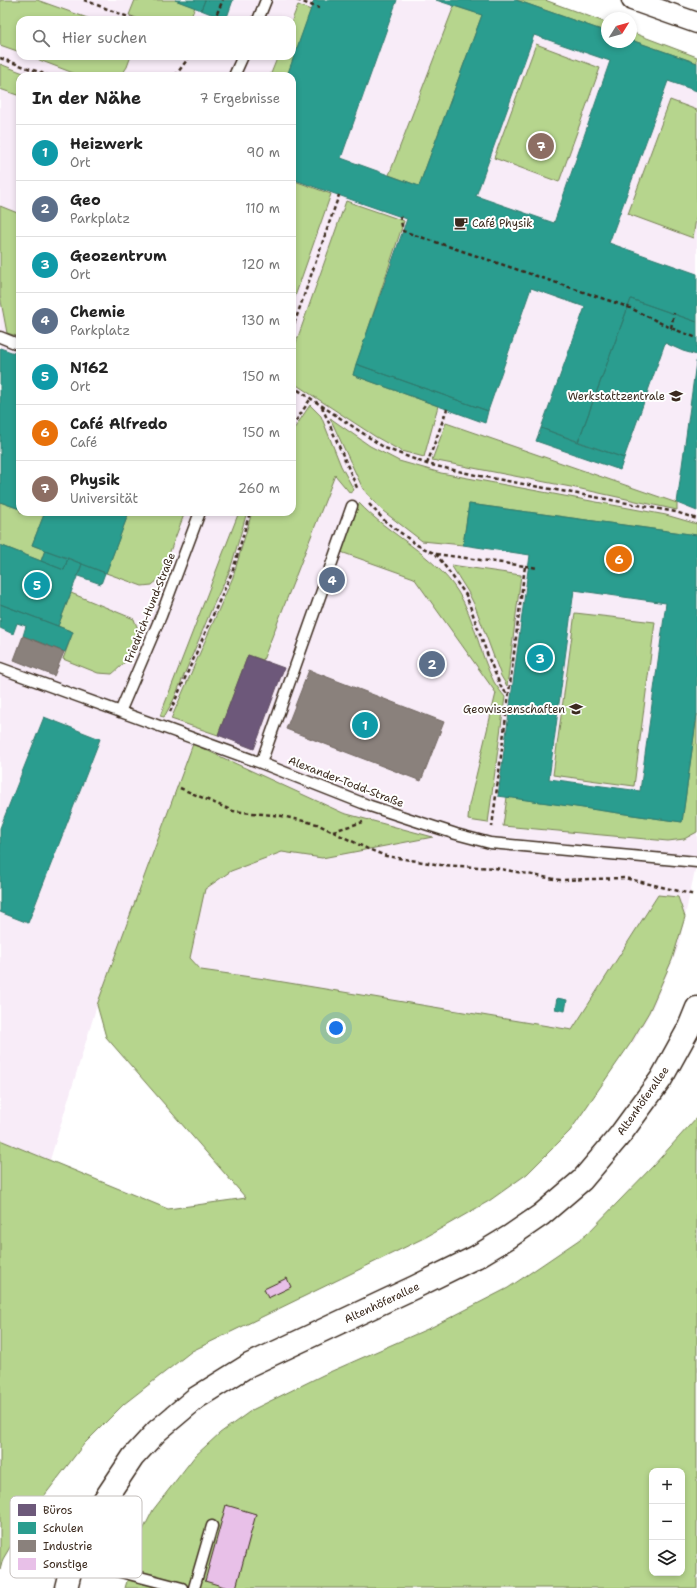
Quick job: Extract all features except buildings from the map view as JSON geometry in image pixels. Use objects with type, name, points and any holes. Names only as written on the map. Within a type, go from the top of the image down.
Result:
[{"type":"street","points":[[632,0],[697,23]]},
{"type":"street","name":"Altenhöferallee","points":[[107,1496],[133,1457],[157,1431],[196,1398],[249,1365],[415,1287],[476,1256],[509,1237],[562,1198],[582,1180],[620,1135],[661,1079],[688,1030],[697,1008]]},
{"type":"street","name":"Altenhöferallee","points":[[66,1588],[68,1578]]},
{"type":"lane","points":[[260,16],[266,0]]},
{"type":"lane","points":[[236,72],[241,60]]},
{"type":"lane","points":[[0,337],[16,343]]},
{"type":"lane","points":[[261,762],[352,506]]},
{"type":"lane","name":"Friedrich-Hund-Straße","points":[[120,712],[161,616],[198,516]]},
{"type":"lane","name":"Alexander-Todd-Straße","points":[[0,668],[261,762],[370,806],[490,843],[697,862]]},
{"type":"lane","points":[[194,1588],[212,1526]]},
{"type":"lane","points":[[142,1578],[182,1588]]},
{"type":"path","points":[[84,0],[126,16]]},
{"type":"path","points":[[216,16],[223,0]]},
{"type":"path","points":[[297,0],[319,8]]},
{"type":"path","points":[[0,58],[39,72]]},
{"type":"path","points":[[178,72],[187,60]]},
{"type":"path","points":[[296,319],[339,195]]},
{"type":"path","points":[[400,216],[403,231],[628,307],[671,328],[697,338]]},
{"type":"path","points":[[671,328],[674,314]]},
{"type":"path","points":[[296,389],[385,448],[427,464],[488,478],[676,512],[697,519]]},
{"type":"path","points":[[296,421],[311,398]]},
{"type":"path","points":[[322,406],[360,494]]},
{"type":"path","points":[[427,464],[447,409]]},
{"type":"path","points":[[365,499],[385,521],[417,545],[436,554],[538,568]]},
{"type":"path","points":[[164,727],[233,570],[249,516]]},
{"type":"path","points":[[436,554],[466,595],[489,659],[501,687],[509,696]]},
{"type":"path","points":[[490,843],[525,566]]},
{"type":"path","points":[[180,788],[232,811],[282,816],[317,824],[368,849],[386,856],[441,865],[495,868],[560,880],[625,878],[695,895]]},
{"type":"shaded area","points":[[0,0],[545,0],[601,21],[601,48],[637,48],[637,34],[697,57],[697,861],[678,948],[653,1007],[633,1043],[355,1039],[97,1005],[50,1160],[0,1140]]},
{"type":"green space","points":[[0,0],[37,0],[82,16],[16,16],[16,51],[0,45]]},
{"type":"green space","points":[[135,0],[175,0],[195,7],[192,16],[129,15]]},
{"type":"green space","points":[[516,0],[545,0],[601,21],[601,30]]},
{"type":"green space","points":[[298,5],[311,10],[296,51],[296,16],[294,16]]},
{"type":"green space","points":[[454,6],[482,15],[419,186],[389,175]]},
{"type":"green space","points":[[637,34],[697,57],[697,63],[637,42]]},
{"type":"green space","points":[[536,44],[600,68],[559,182],[494,158]]},
{"type":"green space","points":[[39,60],[130,60],[124,72],[71,72]]},
{"type":"green space","points":[[276,60],[293,60],[288,72],[272,72]]},
{"type":"green space","points":[[0,64],[21,72],[16,72],[16,95],[0,89]]},
{"type":"green space","points":[[670,100],[697,110],[697,212],[693,238],[628,214]]},
{"type":"green space","points":[[296,181],[331,194],[296,294]]},
{"type":"green space","points":[[346,201],[404,221],[353,375],[438,406],[424,457],[401,451],[376,437],[296,385],[296,343]]},
{"type":"green space","points":[[0,206],[16,212],[16,336],[7,333],[0,296]]},
{"type":"green space","points":[[310,405],[321,416],[341,466],[354,490],[350,493],[335,475],[263,660],[248,655],[218,735],[171,719],[233,577],[251,516],[296,516],[296,426]]},
{"type":"green space","points":[[330,418],[370,446],[399,461],[441,473],[666,515],[697,524],[697,535],[469,504],[463,545],[422,541],[383,511],[363,489]]},
{"type":"green space","points":[[446,423],[677,503],[677,510],[581,489],[432,460]]},
{"type":"green space","points":[[0,502],[16,508],[16,516],[43,516],[32,545],[45,550],[41,561],[0,545]]},
{"type":"green space","points":[[359,503],[437,567],[458,592],[469,613],[484,660],[494,682],[505,697],[488,823],[468,820],[469,805],[496,693],[414,578],[341,552]]},
{"type":"green space","points":[[127,516],[183,516],[160,578],[152,585],[142,586],[106,573]]},
{"type":"green space","points":[[237,516],[246,516],[230,570],[212,608],[174,699],[164,717],[160,716]]},
{"type":"green space","points":[[451,565],[521,575],[507,686],[501,676],[475,606]]},
{"type":"green space","points":[[71,593],[134,619],[138,630],[138,637],[134,649],[126,660],[112,674],[98,673],[63,659],[73,632],[58,626]]},
{"type":"green space","points":[[575,613],[655,622],[634,786],[553,775]]},
{"type":"green space","points":[[697,714],[697,832],[684,839],[668,841],[503,826],[507,797],[682,822]]},
{"type":"green space","points":[[193,744],[343,813],[433,837],[322,858],[282,852],[231,871],[205,889],[190,958],[201,970],[265,979],[572,1030],[658,895],[678,897],[685,917],[672,960],[649,1012],[630,1044],[570,1131],[527,1174],[489,1201],[426,1237],[192,1351],[124,1404],[84,1444],[44,1496],[10,1496],[10,1547],[3,1559],[0,1570],[0,1140],[168,1209],[246,1198],[106,1037],[97,1005]]},
{"type":"green space","points":[[697,1117],[697,1588],[125,1588],[128,1578],[142,1578],[142,1532],[153,1510],[195,1456],[220,1433],[252,1410],[323,1375],[432,1327],[508,1288],[586,1235],[653,1166]]},
{"type":"place","name":"Physik","points":[[541,146]]},
{"type":"place","name":"Café Physik","points":[[461,223]]},
{"type":"place","name":"Werkstattzentrale","points":[[676,396]]},
{"type":"place","name":"Café Alfredo","points":[[619,559]]},
{"type":"place","name":"Chemie","points":[[332,580]]},
{"type":"place","name":"N162","points":[[37,585]]},
{"type":"place","name":"Geozentrum","points":[[540,658]]},
{"type":"place","name":"Geo","points":[[432,664]]},
{"type":"place","name":"Geowissenschaften","points":[[576,709]]},
{"type":"place","name":"Heizwerk","points":[[365,725]]}]
